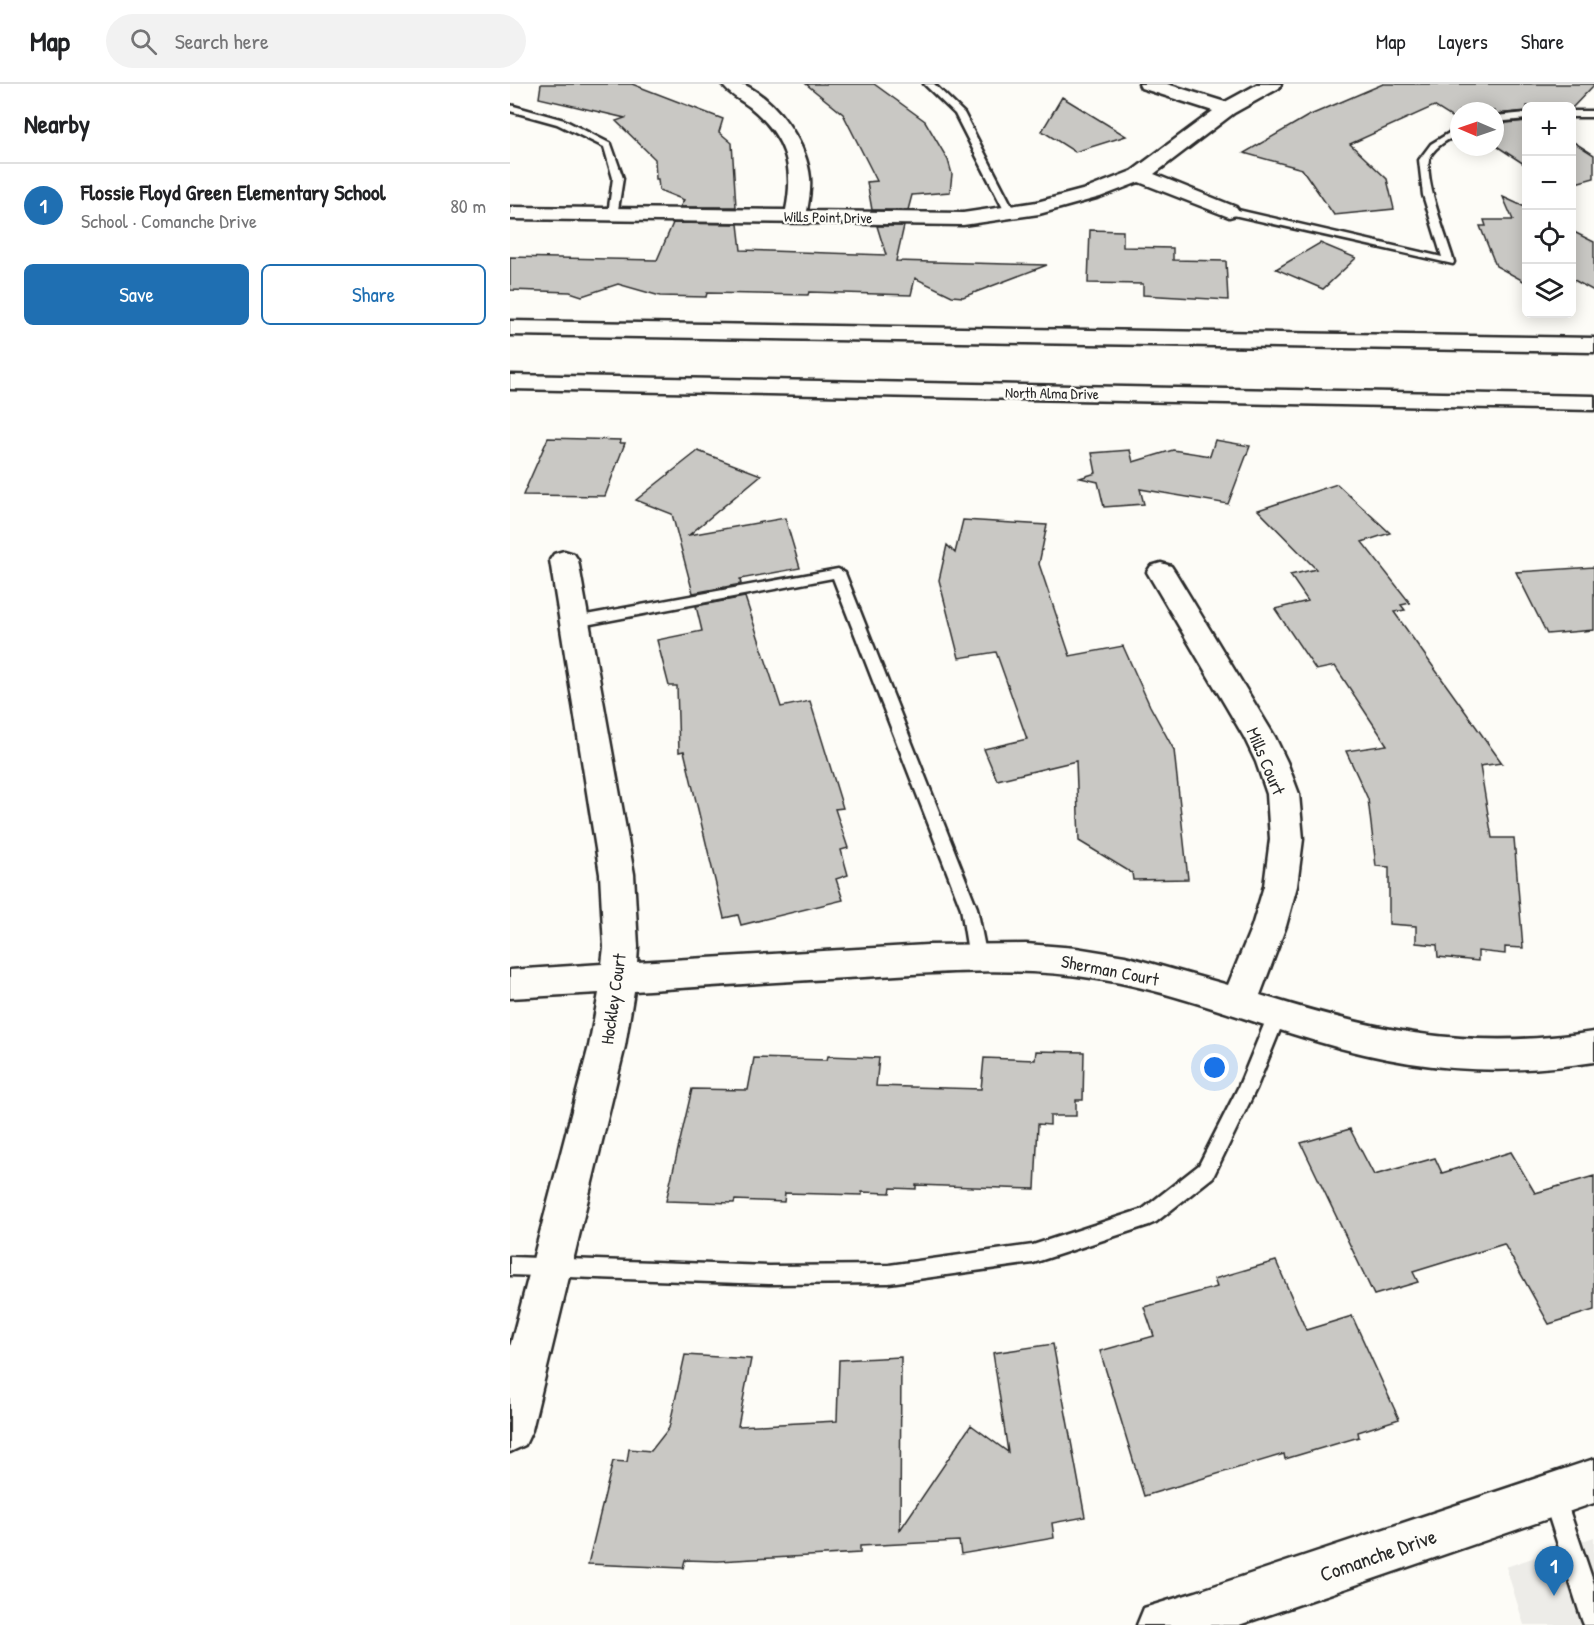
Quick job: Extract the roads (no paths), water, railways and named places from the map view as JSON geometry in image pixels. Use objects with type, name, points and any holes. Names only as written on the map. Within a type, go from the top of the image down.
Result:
[{"type":"street","points":[[730,84],[768,110],[789,136],[800,176],[795,217]]},
{"type":"street","points":[[1148,84],[1227,108]]},
{"type":"street","name":"Wills Point Drive","points":[[510,213],[963,219],[1039,208],[1093,193],[1139,175],[1227,108],[1272,84]]},
{"type":"street","points":[[1139,175],[1229,211]]},
{"type":"street","points":[[510,328],[1594,345]]},
{"type":"street","name":"North Alma Drive","points":[[510,382],[1594,403]]},
{"type":"street","name":"Hockley Court","points":[[510,1430],[607,1046],[615,1006],[621,947],[617,874],[564,560]]},
{"type":"street","name":"Mills Court","points":[[1161,572],[1269,757],[1281,788],[1286,815],[1286,847],[1281,883],[1268,927],[1239,1003]]},
{"type":"street","name":"Sherman Court","points":[[510,984],[978,958],[1089,963],[1174,983],[1384,1045],[1438,1052],[1489,1055],[1594,1047]]},
{"type":"street","name":"Comanche Drive","points":[[1161,1625],[1196,1617],[1574,1488]]},
{"type":"lane","points":[[929,84],[958,113],[1010,212]]},
{"type":"lane","points":[[510,108],[559,120],[608,146],[618,178],[613,214]]},
{"type":"lane","points":[[1576,114],[1594,114]]},
{"type":"lane","points":[[1504,118],[1522,116]]},
{"type":"lane","points":[[1229,211],[1368,245],[1449,261],[1424,179],[1424,160],[1436,143],[1450,135]]},
{"type":"lane","points":[[575,622],[838,573],[969,908],[978,958]]},
{"type":"lane","points":[[510,1266],[769,1275],[889,1274],[1034,1254],[1149,1216],[1206,1171],[1247,1089],[1277,1015]]},
{"type":"lane","points":[[1574,1488],[1594,1620]]},
{"type":"place","name":"Flossie Floyd Green Elementary School","points":[[1554,1596]]}]
